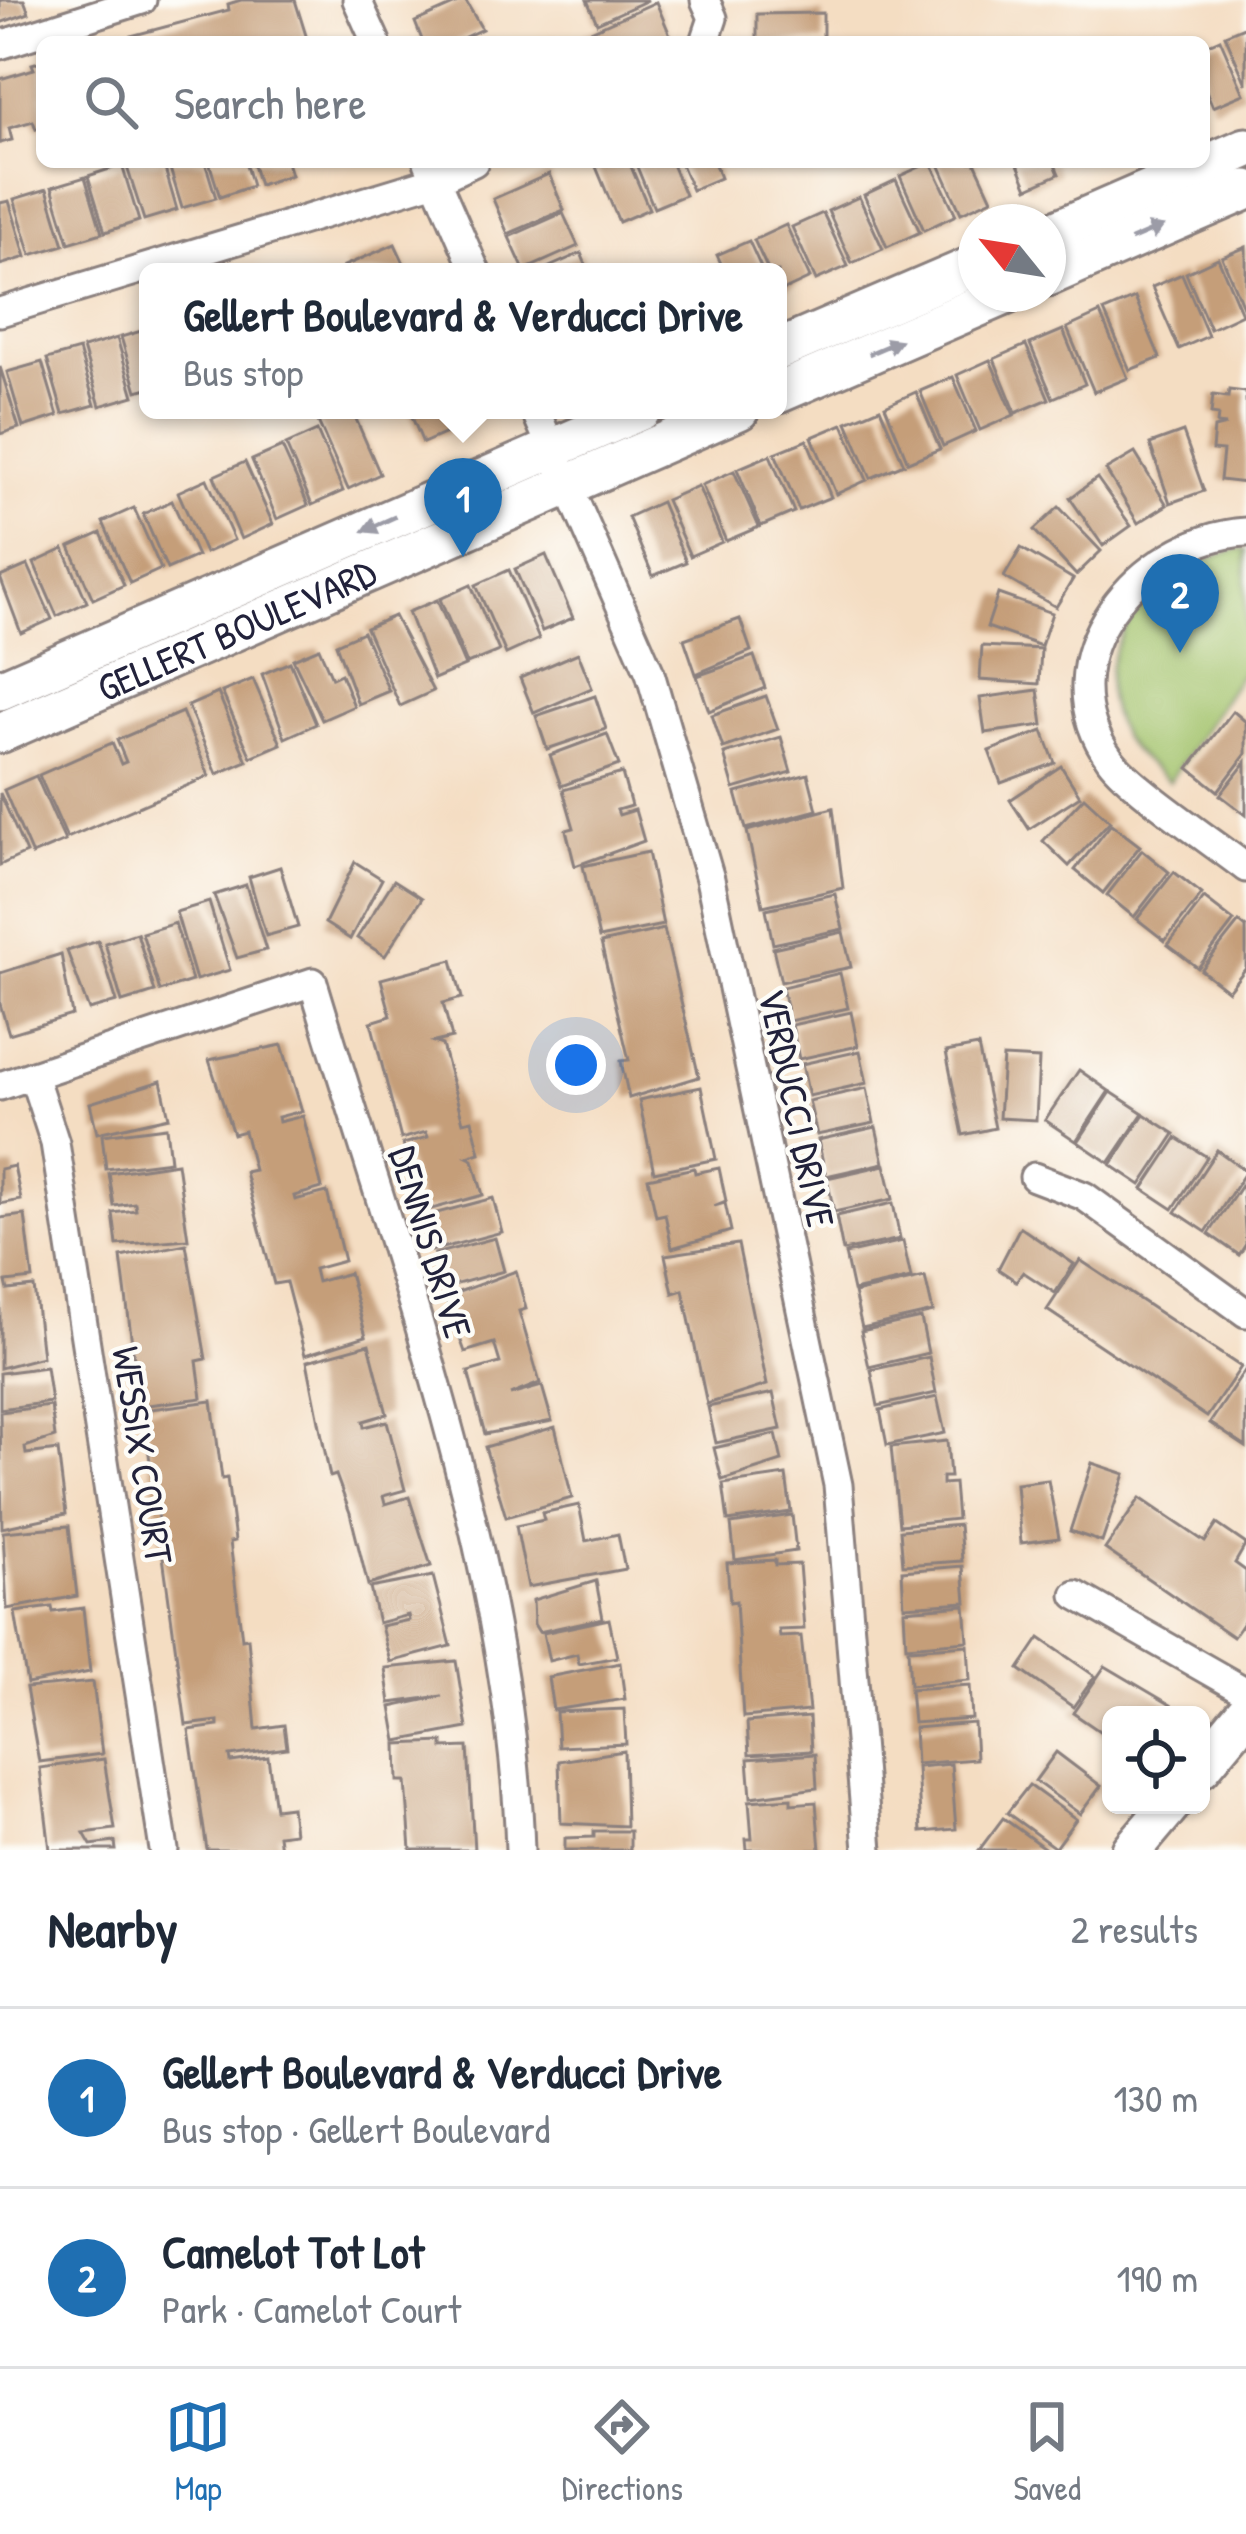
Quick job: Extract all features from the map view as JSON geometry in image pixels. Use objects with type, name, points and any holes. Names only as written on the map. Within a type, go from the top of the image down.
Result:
[{"type":"main road","points":[[1210,163],[1246,148]]},
{"type":"main road","points":[[1066,225],[1199,168]]},
{"type":"main road","points":[[1066,268],[1246,190]]},
{"type":"main road","points":[[787,346],[958,273]]},
{"type":"main road","points":[[787,389],[965,312]]},
{"type":"main road","name":"GELLERT BOULEVARD","points":[[0,733],[560,466],[627,419]]},
{"type":"main road","name":"GELLERT BOULEVARD","points":[[0,690],[560,466],[710,419]]},
{"type":"main road","points":[[1210,1756],[1246,1713]]},
{"type":"main road","points":[[1132,1850],[1162,1814]]},
{"type":"street","points":[[0,45],[142,0]]},
{"type":"street","points":[[357,0],[373,36]]},
{"type":"street","points":[[705,0],[712,18],[707,36]]},
{"type":"street","points":[[150,263],[432,171],[472,263]]},
{"type":"street","points":[[0,312],[139,267]]},
{"type":"street","name":"VERDUCCI DRIVE","points":[[539,419],[650,673],[710,879],[838,1485],[868,1850]]},
{"type":"street","points":[[1246,532],[1213,534],[1138,578],[1111,605],[1086,665],[1087,716],[1111,761],[1246,868]]},
{"type":"street","name":"DENNIS DRIVE","points":[[0,1086],[313,982],[441,1413],[504,1666],[520,1850]]},
{"type":"street","name":"WESSIX COURT","points":[[34,1075],[56,1143],[164,1850]]},
{"type":"street","points":[[1034,1177],[1084,1196],[1246,1313]]},
{"type":"street","points":[[1076,1595],[1246,1692]]},
{"type":"green space","points":[[1246,550],[1246,666],[1169,782],[1122,736],[1110,704],[1109,673],[1117,644],[1154,594],[1180,574]]},
{"type":"building","points":[[0,0],[24,0],[29,13],[0,23]]},
{"type":"building","points":[[295,0],[306,36],[131,36],[229,10],[228,4]]},
{"type":"building","points":[[465,0],[482,29],[467,36],[421,36],[415,22]]},
{"type":"building","points":[[587,0],[648,0],[597,23]]},
{"type":"building","points":[[656,2],[670,35],[668,36],[580,36]]},
{"type":"building","points":[[823,13],[823,36],[757,36],[757,14]]},
{"type":"building","points":[[1246,26],[1246,84],[1225,35]]},
{"type":"building","points":[[1220,39],[1244,94],[1213,107],[1210,100],[1210,43]]},
{"type":"building","points":[[36,63],[36,129],[33,121],[9,128],[12,140],[0,143],[0,79],[34,69]]},
{"type":"building","points":[[123,168],[139,221],[105,232],[88,176]]},
{"type":"building","points":[[127,168],[165,168],[177,210],[144,220]]},
{"type":"building","points":[[170,168],[207,168],[216,198],[182,208]]},
{"type":"building","points":[[211,168],[247,168],[252,186],[220,197]]},
{"type":"building","points":[[254,168],[289,168],[291,175],[259,185]]},
{"type":"building","points":[[596,168],[632,168],[649,209],[619,222]]},
{"type":"building","points":[[637,168],[674,168],[685,195],[654,208]]},
{"type":"building","points":[[683,168],[716,168],[720,178],[692,190]]},
{"type":"building","points":[[918,168],[934,168],[956,215],[924,230],[900,176]]},
{"type":"building","points":[[941,168],[978,168],[992,199],[958,206]]},
{"type":"building","points":[[1020,168],[1056,168],[1059,174],[1028,188]]},
{"type":"building","points":[[549,174],[564,210],[508,234],[493,199]]},
{"type":"building","points":[[85,177],[102,233],[69,243],[52,187]]},
{"type":"building","points":[[896,180],[920,232],[887,247],[864,195]]},
{"type":"building","points":[[47,189],[64,245],[31,255],[14,199]]},
{"type":"building","points":[[859,197],[883,249],[852,263],[828,211]]},
{"type":"building","points":[[9,201],[26,257],[0,265],[0,203]]},
{"type":"building","points":[[563,213],[578,246],[540,263],[521,263],[509,237]]},
{"type":"building","points":[[823,213],[848,266],[816,280],[792,227]]},
{"type":"building","points":[[786,225],[810,278],[787,289],[787,263],[765,263],[754,240]]},
{"type":"building","points":[[749,241],[759,263],[721,263],[717,255]]},
{"type":"building","points":[[395,244],[404,263],[351,263]]},
{"type":"building","points":[[1246,247],[1246,314],[1222,257]]},
{"type":"building","points":[[581,253],[585,263],[558,263]]},
{"type":"building","points":[[1218,258],[1242,314],[1210,329],[1186,273]]},
{"type":"building","points":[[1182,274],[1208,336],[1179,349],[1152,287]]},
{"type":"building","points":[[1135,298],[1160,358],[1130,370],[1104,311]]},
{"type":"building","points":[[1100,313],[1128,378],[1094,392],[1067,328]]},
{"type":"building","points":[[1063,330],[1085,384],[1053,398],[1030,344]]},
{"type":"building","points":[[139,332],[139,390],[137,391],[121,337]]},
{"type":"building","points":[[117,338],[134,396],[100,406],[83,348]]},
{"type":"building","points":[[1026,345],[1049,399],[1016,413],[994,359]]},
{"type":"building","points":[[79,350],[95,405],[63,414],[47,359]]},
{"type":"building","points":[[990,360],[1014,415],[980,430],[957,375]]},
{"type":"building","points":[[42,362],[58,416],[23,427],[7,372]]},
{"type":"building","points":[[0,367],[19,428],[0,434]]},
{"type":"building","points":[[953,377],[976,431],[943,446],[920,391]]},
{"type":"building","points":[[1229,390],[1246,392],[1246,483],[1220,480],[1223,451],[1212,450],[1214,428],[1226,425],[1217,424],[1218,415],[1211,414],[1213,395],[1228,397]]},
{"type":"building","points":[[916,392],[940,449],[908,462],[885,406]]},
{"type":"building","points":[[880,408],[904,464],[871,478],[847,422]]},
{"type":"building","points":[[317,419],[356,419],[380,474],[348,489]]},
{"type":"building","points":[[413,419],[472,419],[473,421],[423,443]]},
{"type":"building","points":[[843,424],[867,480],[836,494],[812,437]]},
{"type":"building","points":[[317,431],[343,491],[312,505],[286,445]]},
{"type":"building","points":[[1183,432],[1204,491],[1170,503],[1150,444]]},
{"type":"building","points":[[807,440],[831,497],[799,510],[775,453]]},
{"type":"building","points":[[282,447],[308,505],[277,519],[252,460]]},
{"type":"building","points":[[1135,453],[1167,505],[1138,523],[1106,470]]},
{"type":"building","points":[[770,455],[794,512],[761,526],[737,469]]},
{"type":"building","points":[[245,462],[273,524],[241,539],[214,476]]},
{"type":"building","points":[[734,471],[759,527],[726,541],[702,485]]},
{"type":"building","points":[[1097,478],[1131,526],[1103,546],[1070,498]]},
{"type":"building","points":[[207,479],[234,540],[205,553],[178,492]]},
{"type":"building","points":[[698,486],[722,542],[690,556],[666,500]]},
{"type":"building","points":[[172,501],[197,556],[167,569],[143,514]]},
{"type":"building","points":[[661,502],[686,562],[653,576],[628,517]]},
{"type":"building","points":[[1059,507],[1101,551],[1076,575],[1034,530]]},
{"type":"building","points":[[134,508],[161,569],[130,583],[103,522]]},
{"type":"building","points":[[101,533],[124,585],[93,599],[70,547]]},
{"type":"building","points":[[1021,548],[1073,579],[1056,607],[1004,577]]},
{"type":"building","points":[[64,549],[87,602],[57,616],[34,563]]},
{"type":"building","points":[[546,555],[573,618],[542,631],[515,569]]},
{"type":"building","points":[[28,565],[52,619],[21,633],[0,577]]},
{"type":"building","points":[[509,570],[539,639],[506,654],[476,585]]},
{"type":"building","points":[[471,585],[499,651],[467,664],[440,599]]},
{"type":"building","points":[[998,594],[1052,613],[1041,646],[987,627]]},
{"type":"building","points":[[437,600],[465,666],[434,679],[408,612]]},
{"type":"building","points":[[394,616],[433,691],[400,706],[366,628]]},
{"type":"building","points":[[740,619],[751,651],[696,674],[684,639]]},
{"type":"building","points":[[363,632],[389,691],[358,704],[336,644]]},
{"type":"building","points":[[982,646],[1041,649],[1039,684],[980,680]]},
{"type":"building","points":[[319,648],[332,678],[341,674],[354,706],[322,720],[293,659]]},
{"type":"building","points":[[578,653],[592,688],[534,713],[520,678]]},
{"type":"building","points":[[754,656],[765,688],[709,711],[697,676]]},
{"type":"building","points":[[290,662],[316,724],[285,738],[262,674]]},
{"type":"building","points":[[253,679],[281,744],[251,757],[222,692]]},
{"type":"building","points":[[1038,690],[1043,725],[985,733],[980,698]]},
{"type":"building","points":[[218,693],[247,761],[217,774],[188,706]]},
{"type":"building","points":[[595,696],[606,729],[547,749],[536,716]]},
{"type":"building","points":[[766,696],[778,729],[723,748],[712,715]]},
{"type":"building","points":[[1233,711],[1246,722],[1246,754],[1218,791],[1189,768]]},
{"type":"building","points":[[182,712],[209,776],[67,838],[39,775],[112,743],[121,764],[126,762],[117,740]]},
{"type":"building","points":[[1043,731],[1055,763],[1001,783],[989,751]]},
{"type":"building","points":[[607,734],[619,765],[561,786],[550,755]]},
{"type":"building","points":[[781,737],[791,772],[734,789],[724,754]]},
{"type":"building","points":[[1246,762],[1246,815],[1220,795]]},
{"type":"building","points":[[1061,766],[1080,796],[1029,829],[1010,800]]},
{"type":"building","points":[[622,773],[631,806],[617,810],[619,815],[635,810],[644,841],[575,866],[566,830],[574,828],[563,790]]},
{"type":"building","points":[[808,774],[817,810],[746,829],[736,793]]},
{"type":"building","points":[[36,776],[65,841],[32,855],[4,790]]},
{"type":"building","points":[[0,793],[26,853],[0,865]]},
{"type":"building","points":[[1084,797],[1110,821],[1069,866],[1043,841]]},
{"type":"building","points":[[833,808],[843,888],[763,906],[747,831]]},
{"type":"building","points":[[1111,824],[1140,846],[1103,893],[1075,870]]},
{"type":"building","points":[[1142,850],[1169,872],[1134,917],[1107,895]]},
{"type":"building","points":[[648,852],[663,925],[599,938],[583,866]]},
{"type":"building","points":[[355,862],[382,879],[350,939],[325,923]]},
{"type":"building","points":[[280,867],[298,927],[266,936],[249,877]]},
{"type":"building","points":[[1174,872],[1202,894],[1165,941],[1137,919]]},
{"type":"building","points":[[394,880],[422,898],[385,956],[357,938]]},
{"type":"building","points":[[246,885],[266,950],[237,958],[214,895]]},
{"type":"building","points":[[835,894],[843,929],[773,944],[766,909]]},
{"type":"building","points":[[1204,898],[1234,921],[1198,968],[1168,945]]},
{"type":"building","points":[[209,902],[230,970],[196,980],[176,912]]},
{"type":"building","points":[[1239,922],[1246,928],[1246,968],[1228,991],[1201,970]]},
{"type":"building","points":[[175,923],[192,981],[160,991],[142,933]]},
{"type":"building","points":[[664,929],[699,1077],[629,1098],[621,1061],[629,1060],[601,943]]},
{"type":"building","points":[[843,932],[851,967],[781,982],[773,948]]},
{"type":"building","points":[[137,933],[155,992],[122,1002],[105,943]]},
{"type":"building","points":[[98,941],[117,1002],[89,1010],[67,951]]},
{"type":"building","points":[[61,954],[72,1015],[9,1034],[0,1004],[0,973]]},
{"type":"building","points":[[452,960],[462,998],[443,1003],[452,1038],[434,1042],[442,1045],[463,1122],[472,1120],[480,1153],[467,1157],[473,1160],[483,1195],[421,1212],[403,1144],[428,1137],[426,1132],[401,1139],[371,1022],[391,1016],[381,979]]},
{"type":"building","points":[[840,973],[848,1008],[789,1021],[782,987]]},
{"type":"building","points":[[851,1012],[858,1046],[799,1059],[792,1025]]},
{"type":"building","points":[[282,1045],[302,1111],[278,1117],[279,1122],[303,1116],[322,1188],[294,1196],[295,1200],[327,1192],[344,1261],[314,1269],[317,1282],[349,1273],[366,1336],[305,1355],[286,1282],[274,1284],[245,1172],[254,1170],[244,1131],[233,1134],[209,1060]]},
{"type":"building","points":[[978,1046],[995,1128],[963,1135],[946,1052]]},
{"type":"building","points":[[860,1051],[867,1083],[809,1096],[802,1064]]},
{"type":"building","points":[[1003,1057],[1039,1059],[1036,1120],[999,1118]]},
{"type":"building","points":[[1079,1070],[1109,1091],[1076,1141],[1045,1120]]},
{"type":"building","points":[[161,1081],[169,1117],[97,1133],[90,1103]]},
{"type":"building","points":[[701,1087],[716,1159],[654,1172],[639,1100]]},
{"type":"building","points":[[867,1088],[874,1123],[817,1135],[809,1101]]},
{"type":"building","points":[[1111,1092],[1143,1113],[1109,1163],[1078,1142]]},
{"type":"building","points":[[1144,1114],[1175,1134],[1141,1185],[1111,1165]]},
{"type":"building","points":[[166,1127],[170,1161],[106,1169],[102,1135]]},
{"type":"building","points":[[876,1127],[884,1163],[826,1176],[818,1140]]},
{"type":"building","points":[[1177,1138],[1207,1157],[1173,1209],[1143,1189]]},
{"type":"building","points":[[1217,1150],[1246,1171],[1206,1232],[1176,1212]]},
{"type":"building","points":[[177,1163],[188,1239],[117,1245],[113,1213],[136,1210],[135,1203],[114,1206],[109,1173]]},
{"type":"building","points":[[885,1165],[893,1199],[834,1212],[827,1178]]},
{"type":"building","points":[[14,1166],[21,1200],[0,1204],[0,1169]]},
{"type":"building","points":[[694,1168],[695,1173],[719,1168],[726,1201],[714,1206],[725,1203],[731,1231],[672,1248],[665,1214],[656,1216],[648,1178]]},
{"type":"building","points":[[1242,1184],[1246,1244],[1239,1255],[1209,1234]]},
{"type":"building","points":[[493,1198],[502,1232],[431,1251],[422,1217]]},
{"type":"building","points":[[893,1203],[900,1239],[843,1251],[836,1216]]},
{"type":"building","points":[[25,1215],[33,1279],[6,1282],[8,1290],[34,1287],[42,1357],[0,1368],[0,1218]]},
{"type":"building","points":[[1020,1227],[1074,1264],[1055,1293],[1023,1272],[1016,1281],[998,1269]]},
{"type":"building","points":[[495,1238],[504,1271],[443,1288],[434,1254]]},
{"type":"building","points":[[903,1241],[911,1278],[853,1291],[845,1254]]},
{"type":"building","points":[[186,1244],[206,1359],[197,1361],[202,1398],[140,1406],[121,1257]]},
{"type":"building","points":[[738,1244],[767,1385],[707,1404],[683,1290],[673,1293],[665,1255]]},
{"type":"building","points":[[1080,1260],[1241,1367],[1207,1417],[1047,1310]]},
{"type":"building","points":[[516,1271],[526,1309],[519,1311],[540,1383],[510,1395],[542,1386],[552,1421],[485,1434],[468,1372],[500,1363],[494,1343],[465,1352],[445,1297]]},
{"type":"building","points":[[925,1277],[933,1312],[862,1328],[854,1293]]},
{"type":"building","points":[[921,1318],[928,1353],[869,1367],[861,1331]]},
{"type":"building","points":[[369,1344],[387,1414],[363,1421],[364,1427],[387,1421],[405,1490],[383,1496],[385,1504],[409,1497],[431,1566],[368,1585],[350,1513],[336,1475],[330,1477],[307,1361]]},
{"type":"building","points":[[929,1357],[936,1393],[878,1406],[871,1370]]},
{"type":"building","points":[[46,1367],[51,1402],[0,1409],[0,1373]]},
{"type":"building","points":[[1246,1369],[1246,1447],[1210,1423]]},
{"type":"building","points":[[773,1393],[781,1429],[716,1443],[708,1407]]},
{"type":"building","points":[[937,1397],[945,1433],[887,1445],[880,1410]]},
{"type":"building","points":[[212,1401],[222,1479],[227,1478],[235,1541],[230,1542],[242,1639],[248,1638],[256,1729],[284,1725],[287,1748],[230,1756],[231,1762],[268,1757],[275,1809],[291,1807],[294,1833],[278,1835],[280,1850],[207,1850],[189,1730],[218,1726],[218,1721],[186,1725],[143,1410]]},
{"type":"building","points":[[51,1406],[55,1437],[25,1447],[26,1454],[58,1450],[66,1514],[2,1528],[0,1412]]},
{"type":"building","points":[[555,1427],[572,1498],[506,1517],[485,1447]]},
{"type":"building","points":[[776,1434],[782,1461],[722,1480],[714,1448]]},
{"type":"building","points":[[947,1441],[950,1477],[942,1477],[942,1484],[954,1483],[957,1519],[899,1525],[891,1447]]},
{"type":"building","points":[[1092,1463],[1125,1474],[1102,1542],[1070,1531]]},
{"type":"building","points":[[786,1475],[791,1512],[728,1521],[723,1484]]},
{"type":"building","points":[[1048,1480],[1059,1538],[1021,1543],[1016,1484]]},
{"type":"building","points":[[1140,1498],[1205,1542],[1217,1524],[1246,1544],[1235,1563],[1246,1571],[1246,1618],[1233,1637],[1105,1549]]},
{"type":"building","points":[[579,1505],[586,1541],[618,1534],[625,1569],[528,1587],[516,1526],[544,1520],[542,1513]]},
{"type":"building","points":[[792,1515],[796,1551],[735,1560],[731,1524]]},
{"type":"building","points":[[959,1525],[962,1561],[903,1565],[900,1530]]},
{"type":"building","points":[[69,1526],[77,1596],[7,1609],[3,1532]]},
{"type":"building","points":[[775,1560],[775,1565],[799,1564],[804,1629],[779,1630],[780,1637],[801,1636],[809,1711],[743,1717],[736,1601],[730,1602],[727,1563]]},
{"type":"building","points":[[963,1566],[966,1602],[904,1606],[902,1571]]},
{"type":"building","points":[[433,1576],[451,1646],[390,1662],[381,1626],[409,1620],[408,1615],[378,1623],[370,1588]]},
{"type":"building","points":[[596,1581],[603,1618],[539,1632],[533,1600]]},
{"type":"building","points":[[965,1605],[968,1641],[906,1646],[904,1610]]},
{"type":"building","points":[[52,1607],[53,1612],[83,1608],[90,1672],[27,1684],[15,1612]]},
{"type":"building","points":[[609,1619],[617,1657],[579,1664],[577,1654],[549,1661],[543,1633]]},
{"type":"building","points":[[1040,1638],[1095,1676],[1073,1707],[1019,1669]]},
{"type":"building","points":[[968,1645],[970,1680],[910,1685],[908,1649]]},
{"type":"building","points":[[456,1661],[467,1728],[397,1741],[391,1707],[442,1696],[390,1703],[385,1668]]},
{"type":"building","points":[[620,1663],[625,1699],[553,1710],[548,1677]]},
{"type":"building","points":[[1105,1666],[1171,1705],[1102,1706],[1102,1733],[1073,1713]]},
{"type":"building","points":[[93,1682],[102,1754],[39,1762],[26,1688]]},
{"type":"building","points":[[970,1685],[972,1719],[913,1723],[910,1689]]},
{"type":"building","points":[[624,1709],[626,1744],[558,1747],[556,1712]]},
{"type":"building","points":[[809,1717],[811,1751],[749,1755],[747,1722]]},
{"type":"building","points":[[974,1723],[976,1759],[916,1764],[914,1728]]},
{"type":"building","points":[[443,1742],[443,1748],[468,1747],[474,1850],[411,1850],[406,1781],[398,1781],[397,1744]]},
{"type":"building","points":[[624,1751],[626,1826],[561,1823],[559,1761]]},
{"type":"building","points":[[1056,1752],[1101,1786],[1080,1814],[1035,1781]]},
{"type":"building","points":[[815,1754],[817,1788],[751,1797],[748,1759]]},
{"type":"building","points":[[104,1759],[115,1829],[84,1833],[91,1845],[115,1842],[116,1850],[50,1850],[40,1768]]},
{"type":"building","points":[[951,1764],[956,1829],[921,1832],[917,1767]]},
{"type":"building","points":[[1029,1785],[1076,1819],[1055,1848],[1007,1813]]},
{"type":"building","points":[[791,1798],[791,1804],[816,1802],[820,1850],[747,1850],[746,1839],[752,1839],[749,1801]]},
{"type":"building","points":[[1003,1818],[1047,1850],[979,1850]]},
{"type":"building","points":[[594,1831],[630,1831],[630,1850],[565,1850],[565,1838],[594,1837]]},
{"type":"place","name":"Gellert Boulevard & Verducci Drive","points":[[463,557]]},
{"type":"place","name":"Camelot Tot Lot","points":[[1180,653]]}]
